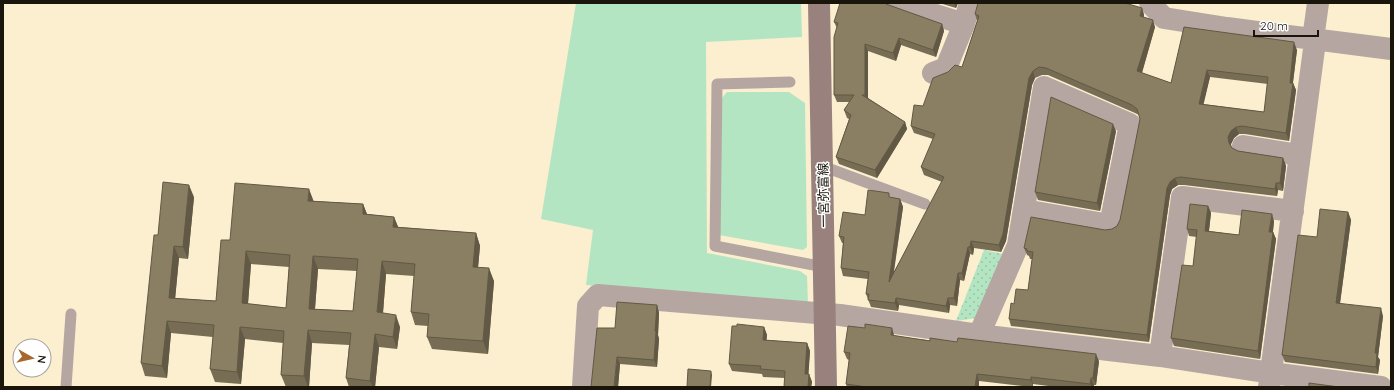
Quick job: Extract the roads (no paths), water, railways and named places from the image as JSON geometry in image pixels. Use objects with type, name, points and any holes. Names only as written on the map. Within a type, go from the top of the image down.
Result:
[{"type":"main road","name":"一宮弥富線","points":[[819,3],[826,387]]},
{"type":"street","points":[[898,3],[964,24]]},
{"type":"street","points":[[933,73],[946,68],[964,24],[970,3]]},
{"type":"street","points":[[1150,3],[1164,18],[1391,49]]},
{"type":"street","points":[[1270,380],[1314,49],[1313,39],[1318,3]]},
{"type":"street","points":[[979,335],[1018,245],[1044,87],[1130,124],[1110,225],[1024,210]]},
{"type":"street","points":[[1243,146],[1299,155]]},
{"type":"street","points":[[1160,356],[1182,197],[1293,211]]},
{"type":"street","points":[[583,387],[588,306],[598,295],[824,313],[979,335],[1160,356],[1270,380],[1381,387]]},
{"type":"lane","points":[[790,82],[717,84],[715,246],[824,267]]},
{"type":"lane","points":[[822,166],[925,204]]},
{"type":"lane","points":[[66,387],[71,314]]},
{"type":"lane","points":[[1390,387],[1391,380]]}]
